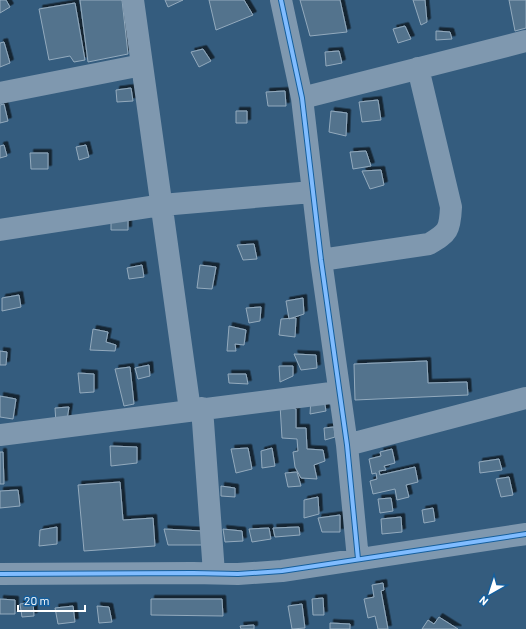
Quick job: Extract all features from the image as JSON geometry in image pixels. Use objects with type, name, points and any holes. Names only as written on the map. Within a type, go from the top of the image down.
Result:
[{"type":"street","points":[[133,0],[162,205],[196,409],[214,573]]},
{"type":"street","points":[[281,0],[302,98],[312,192],[347,445],[358,559]]},
{"type":"street","points":[[302,98],[526,41]]},
{"type":"street","points":[[0,93],[142,65]]},
{"type":"street","points":[[321,260],[428,244],[443,236],[450,224],[451,207],[418,68]]},
{"type":"street","points":[[0,230],[162,205],[312,192]]},
{"type":"street","points":[[0,435],[339,392]]},
{"type":"street","points":[[347,445],[526,398]]},
{"type":"street","points":[[0,574],[238,574],[282,571],[526,534]]},
{"type":"building","points":[[0,0],[6,0],[10,7],[0,13]]},
{"type":"building","points":[[80,0],[122,0],[128,54],[88,62]]},
{"type":"building","points":[[165,0],[183,0],[168,7]]},
{"type":"building","points":[[209,0],[244,0],[253,15],[216,30]]},
{"type":"building","points":[[300,0],[340,0],[347,32],[310,36]]},
{"type":"building","points":[[413,0],[425,0],[427,22],[421,25]]},
{"type":"building","points":[[509,0],[526,0],[526,28],[515,31]]},
{"type":"building","points":[[75,3],[85,60],[74,62],[70,56],[49,60],[39,9]]},
{"type":"building","points":[[405,26],[411,39],[398,43],[393,29]]},
{"type":"building","points":[[436,31],[450,32],[452,39],[436,40]]},
{"type":"building","points":[[4,42],[10,63],[0,67],[0,43]]},
{"type":"building","points":[[203,49],[211,61],[199,67],[191,52]]},
{"type":"building","points":[[339,51],[342,63],[326,66],[325,52]]},
{"type":"building","points":[[131,88],[133,101],[117,102],[116,90]]},
{"type":"building","points":[[285,91],[286,106],[268,106],[266,92]]},
{"type":"building","points":[[378,100],[381,120],[362,122],[359,102]]},
{"type":"building","points":[[4,104],[8,121],[0,123],[0,105]]},
{"type":"building","points":[[236,111],[247,111],[247,123],[236,123]]},
{"type":"building","points":[[331,111],[347,113],[346,136],[329,132]]},
{"type":"building","points":[[4,145],[7,156],[0,158],[0,146]]},
{"type":"building","points":[[86,145],[89,157],[79,160],[76,147]]},
{"type":"building","points":[[366,151],[371,166],[353,169],[350,152]]},
{"type":"building","points":[[30,153],[48,153],[48,169],[31,169]]},
{"type":"building","points":[[381,170],[384,185],[370,189],[362,171]]},
{"type":"building","points":[[111,218],[128,219],[128,230],[111,230]]},
{"type":"building","points":[[254,244],[257,259],[243,260],[237,245]]},
{"type":"building","points":[[142,265],[144,277],[129,279],[127,268]]},
{"type":"building","points":[[200,265],[216,267],[212,289],[197,288]]},
{"type":"building","points":[[19,295],[21,307],[2,311],[2,298]]},
{"type":"building","points":[[303,298],[304,314],[289,319],[286,301]]},
{"type":"building","points":[[261,307],[260,321],[249,323],[246,308]]},
{"type":"building","points":[[296,318],[295,337],[279,335],[281,319]]},
{"type":"building","points":[[229,326],[246,330],[244,345],[235,344],[236,351],[227,351]]},
{"type":"building","points":[[93,329],[108,332],[106,342],[116,345],[115,351],[90,350]]},
{"type":"building","points":[[0,351],[7,352],[6,365],[0,365]]},
{"type":"building","points":[[294,354],[316,355],[317,368],[301,370]]},
{"type":"building","points":[[427,361],[428,383],[467,382],[468,395],[355,400],[354,364]]},
{"type":"building","points":[[149,365],[150,376],[138,379],[135,368]]},
{"type":"building","points":[[279,366],[293,366],[293,376],[280,382]]},
{"type":"building","points":[[130,367],[134,404],[124,406],[115,369]]},
{"type":"building","points":[[78,373],[94,374],[94,392],[80,393]]},
{"type":"building","points":[[228,374],[246,374],[248,384],[229,383]]},
{"type":"building","points":[[0,396],[16,399],[13,419],[0,417]]},
{"type":"building","points":[[311,398],[324,399],[326,411],[310,414]]},
{"type":"building","points":[[280,405],[296,409],[296,428],[306,428],[307,449],[323,450],[325,461],[314,465],[317,479],[301,478],[295,467],[293,452],[298,451],[297,439],[282,438]]},
{"type":"building","points":[[69,407],[67,420],[56,423],[55,408]]},
{"type":"building","points":[[334,427],[335,437],[325,440],[324,428]]},
{"type":"building","points":[[110,446],[137,447],[137,463],[111,466]]},
{"type":"building","points":[[248,448],[252,469],[236,473],[231,449]]},
{"type":"building","points":[[272,448],[275,466],[262,468],[261,451]]},
{"type":"building","points":[[392,449],[395,463],[384,466],[386,470],[379,471],[380,475],[415,467],[418,482],[406,485],[409,497],[397,500],[395,489],[373,494],[370,481],[377,479],[376,473],[372,474],[369,459],[381,456],[380,452]]},
{"type":"building","points":[[0,452],[3,452],[4,484],[0,484]]},
{"type":"building","points":[[499,459],[502,470],[480,473],[479,462]]},
{"type":"building","points":[[297,472],[301,486],[288,487],[285,473]]},
{"type":"building","points":[[509,477],[513,495],[501,497],[496,479]]},
{"type":"building","points":[[120,482],[123,520],[153,518],[155,546],[84,551],[78,485]]},
{"type":"building","points":[[221,486],[235,488],[235,497],[221,496]]},
{"type":"building","points":[[18,490],[20,506],[0,508],[0,491]]},
{"type":"building","points":[[318,497],[319,514],[304,518],[304,500]]},
{"type":"building","points":[[391,498],[393,511],[380,513],[378,499]]},
{"type":"building","points":[[433,508],[435,521],[424,523],[422,510]]},
{"type":"building","points":[[340,515],[340,532],[322,532],[318,518]]},
{"type":"building","points":[[401,517],[402,532],[382,534],[381,519]]},
{"type":"building","points":[[57,527],[57,544],[39,546],[40,530]]},
{"type":"building","points":[[299,527],[300,535],[275,537],[273,528]]},
{"type":"building","points":[[269,528],[271,539],[252,542],[249,529]]},
{"type":"building","points":[[164,529],[202,531],[202,545],[168,545]]},
{"type":"building","points":[[223,529],[242,531],[243,541],[225,542]]},
{"type":"building","points":[[383,583],[384,590],[381,591],[388,629],[378,629],[375,616],[368,618],[364,599],[374,597],[372,585]]},
{"type":"building","points":[[323,598],[324,615],[313,615],[312,599]]},
{"type":"building","points":[[0,599],[15,600],[15,614],[0,614]]},
{"type":"building","points":[[151,599],[222,599],[223,616],[151,615]]},
{"type":"building","points":[[33,602],[34,616],[22,617],[20,604]]},
{"type":"building","points":[[302,604],[305,628],[292,629],[288,606]]},
{"type":"building","points":[[73,606],[75,622],[58,624],[55,608]]},
{"type":"building","points":[[97,606],[109,607],[112,622],[99,623]]},
{"type":"building","points":[[439,617],[458,629],[422,629],[428,620],[434,624]]},
{"type":"building","points":[[330,623],[350,624],[350,629],[330,629]]},
{"type":"building","points":[[254,625],[254,629],[241,629],[240,626]]},
{"type":"cycle path","points":[[281,0],[302,98],[321,260],[347,445],[358,559]]},
{"type":"cycle path","points":[[0,574],[238,574],[282,571],[526,534]]}]
